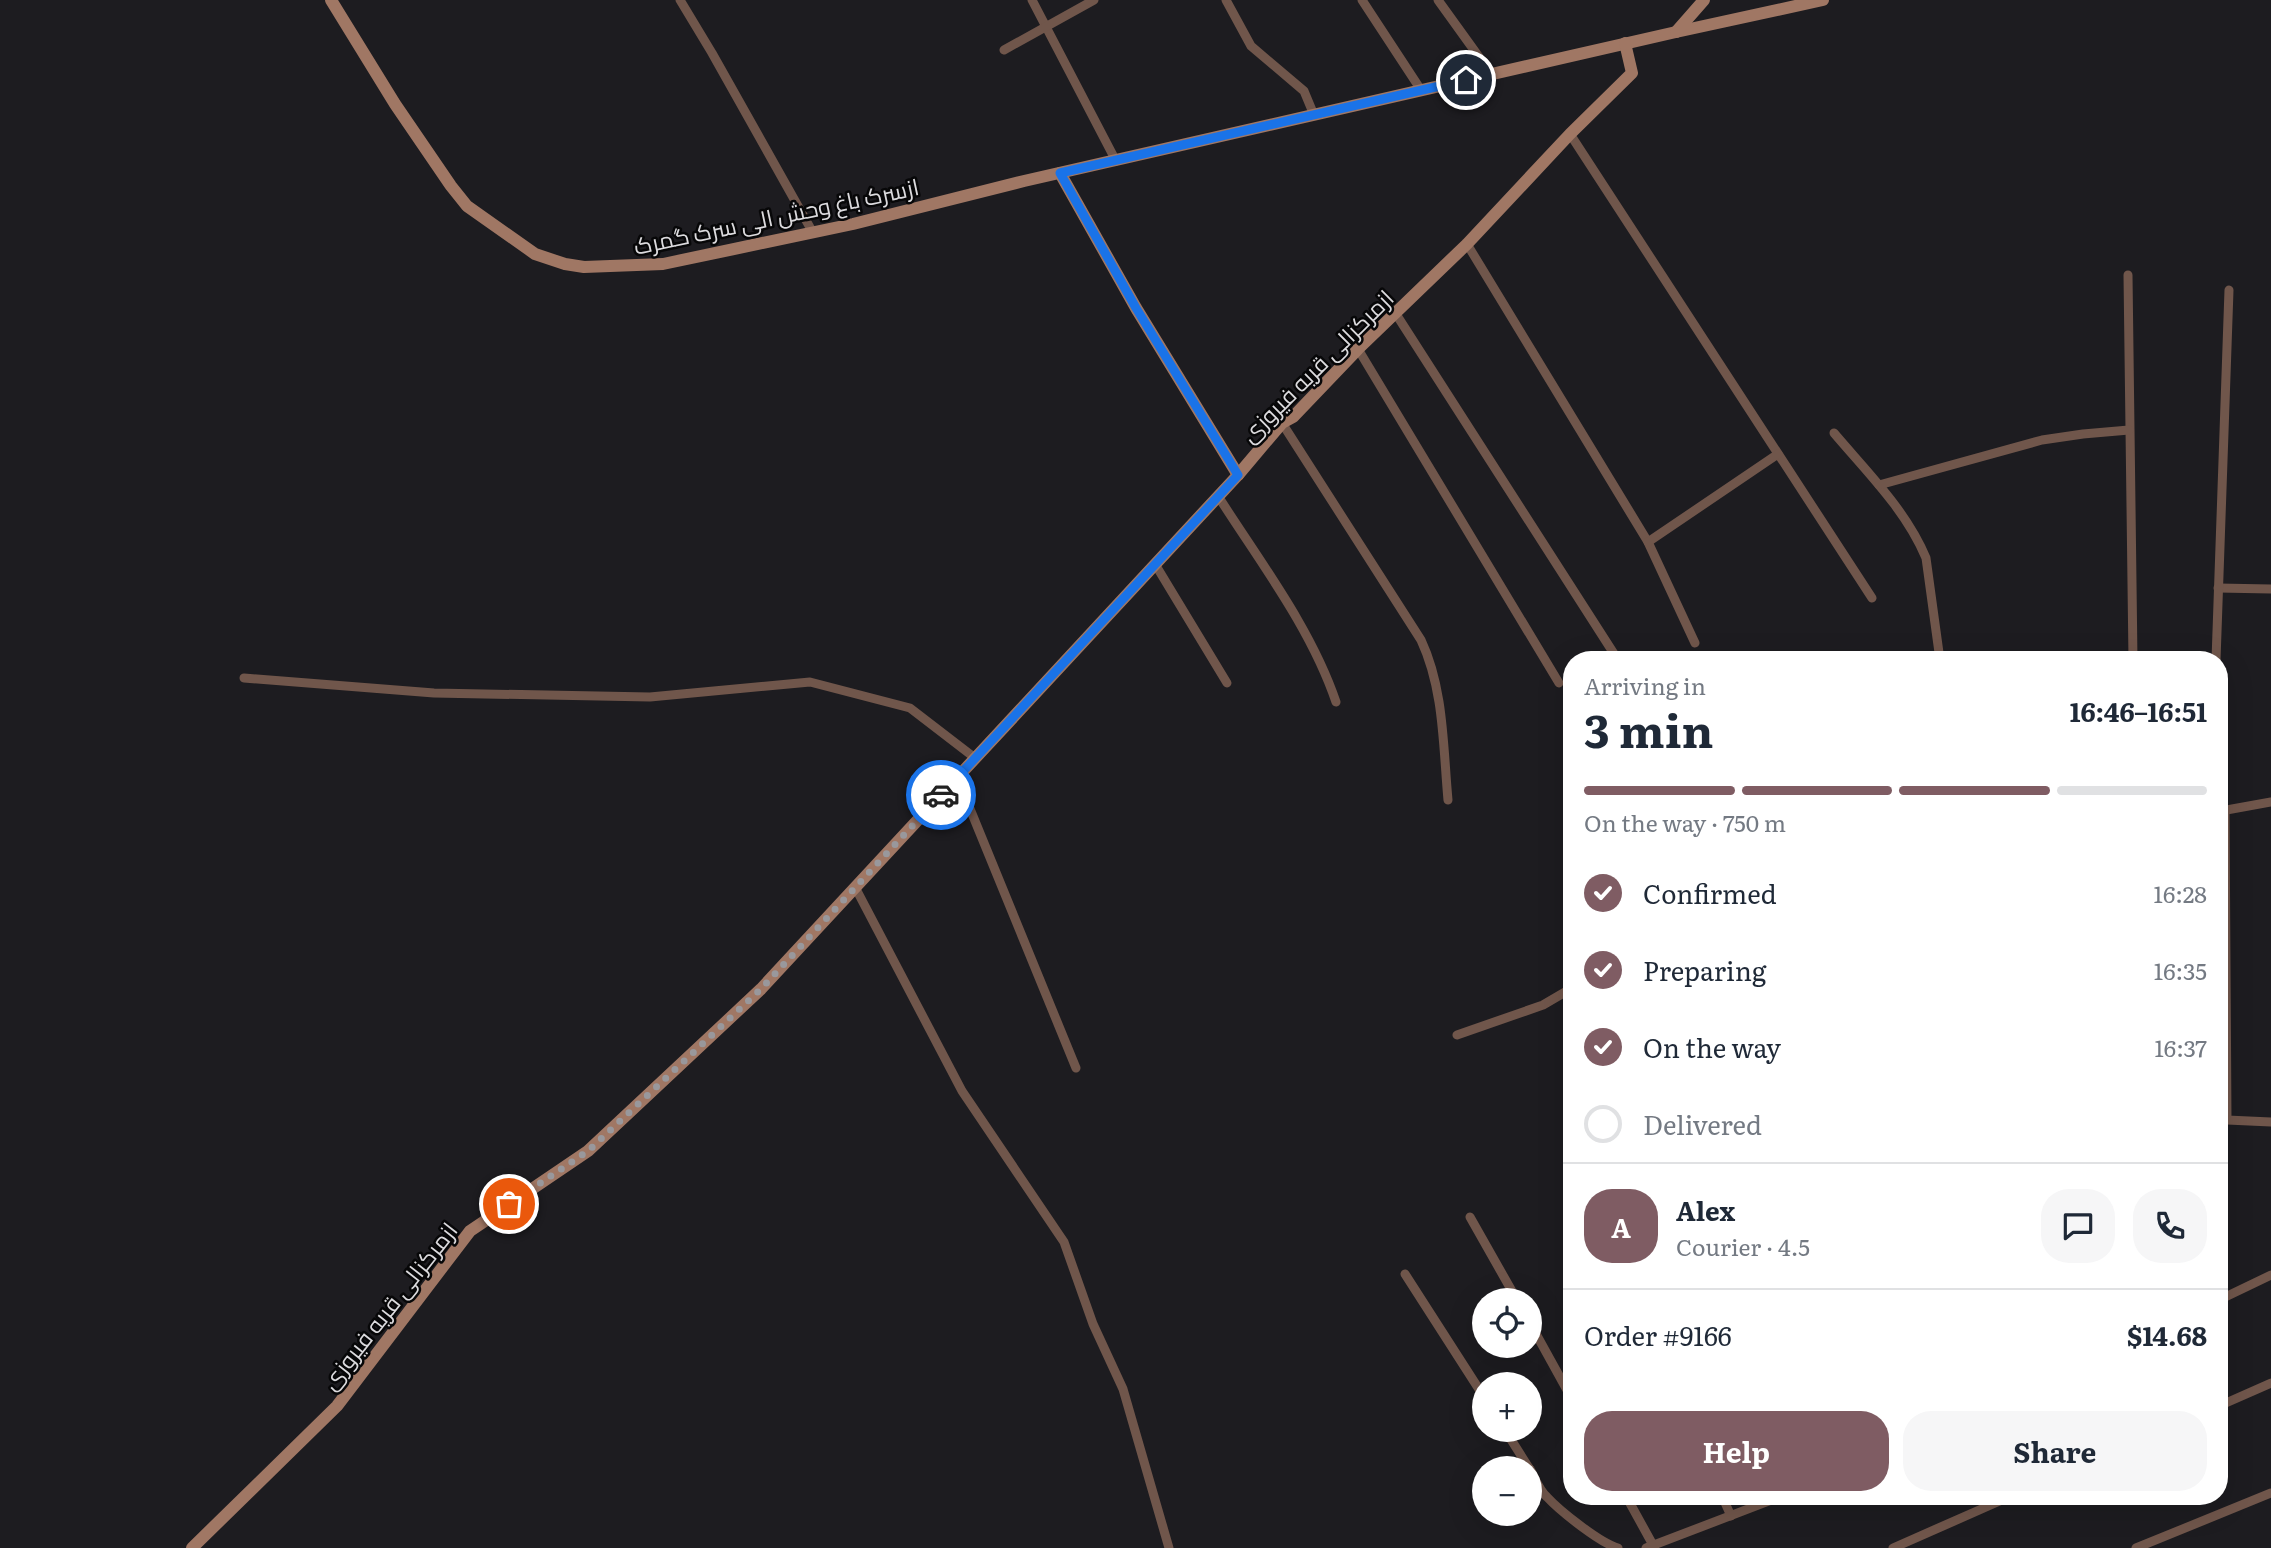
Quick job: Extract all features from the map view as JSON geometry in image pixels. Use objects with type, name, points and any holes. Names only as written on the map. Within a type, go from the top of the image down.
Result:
[{"type":"main road","name":"ازسرک باغ وحش الی سرک گمرک","points":[[331,0],[395,104],[467,206],[535,254],[584,267],[663,264],[899,214],[973,193],[1823,0]]},
{"type":"main road","points":[[1676,32],[1704,0]]},
{"type":"main road","name":"ازمرکزالی قریه فیروزی","points":[[192,1548],[337,1406],[470,1231],[588,1151],[761,989],[1238,475],[1282,423],[1293,417],[1358,349],[1467,244],[1570,134],[1632,73],[1625,43]]},
{"type":"main road","points":[[1060,173],[1136,308],[1238,475]]},
{"type":"street","points":[[680,0],[812,231]]},
{"type":"street","points":[[1032,0],[1116,161]]},
{"type":"street","points":[[1004,50],[1094,0]]},
{"type":"street","points":[[1226,0],[1251,46],[1304,91],[1314,115]]},
{"type":"street","points":[[1362,0],[1421,90]]},
{"type":"street","points":[[1438,0],[1479,57],[1488,75]]},
{"type":"street","points":[[1570,134],[1872,598]]},
{"type":"street","points":[[1467,244],[1648,542],[1695,643]]},
{"type":"street","points":[[2128,275],[2133,651]]},
{"type":"street","points":[[2216,651],[2230,290]]},
{"type":"street","points":[[1396,314],[1612,651]]},
{"type":"street","points":[[1358,349],[1559,683]]},
{"type":"street","points":[[1282,423],[1427,653],[1437,683],[1448,800]]},
{"type":"street","points":[[1879,485],[2042,440],[2129,430]]},
{"type":"street","points":[[1834,433],[1889,496],[1920,545],[1926,558],[1939,651]]},
{"type":"street","points":[[1648,542],[1778,454]]},
{"type":"street","points":[[1218,496],[1309,639],[1325,669],[1336,702]]},
{"type":"street","points":[[1155,564],[1227,683]]},
{"type":"street","points":[[2218,588],[2271,589]]},
{"type":"street","points":[[244,678],[434,693],[637,697],[810,682],[910,708],[975,758]]},
{"type":"street","points":[[957,777],[1076,1068]]},
{"type":"street","points":[[2228,810],[2271,802]]},
{"type":"street","points":[[855,887],[962,1091],[1064,1242],[1093,1324],[1124,1389],[1169,1548]]},
{"type":"street","points":[[1457,1035],[1543,1005],[1563,993]]},
{"type":"street","points":[[2228,1120],[2271,1122]]},
{"type":"street","points":[[1471,1217],[1510,1288]]},
{"type":"street","points":[[1405,1274],[1472,1378]]},
{"type":"street","points":[[2228,1296],[2271,1275]]},
{"type":"street","points":[[1542,1345],[1563,1383]]},
{"type":"street","points":[[2228,1402],[2271,1384]]},
{"type":"street","points":[[1542,1491],[1559,1508],[1618,1548]]},
{"type":"street","points":[[2136,1548],[2271,1493]]},
{"type":"street","points":[[1630,1505],[1649,1547],[1759,1505]]},
{"type":"street","points":[[1726,1505],[1731,1516]]},
{"type":"street","points":[[1893,1548],[1991,1505]]},
{"type":"way so far","points":[[509,1204],[588,1151],[761,989],[941,795]]},
{"type":"route","points":[[941,795],[1238,475],[1136,308],[1060,173],[1466,80]]}]
